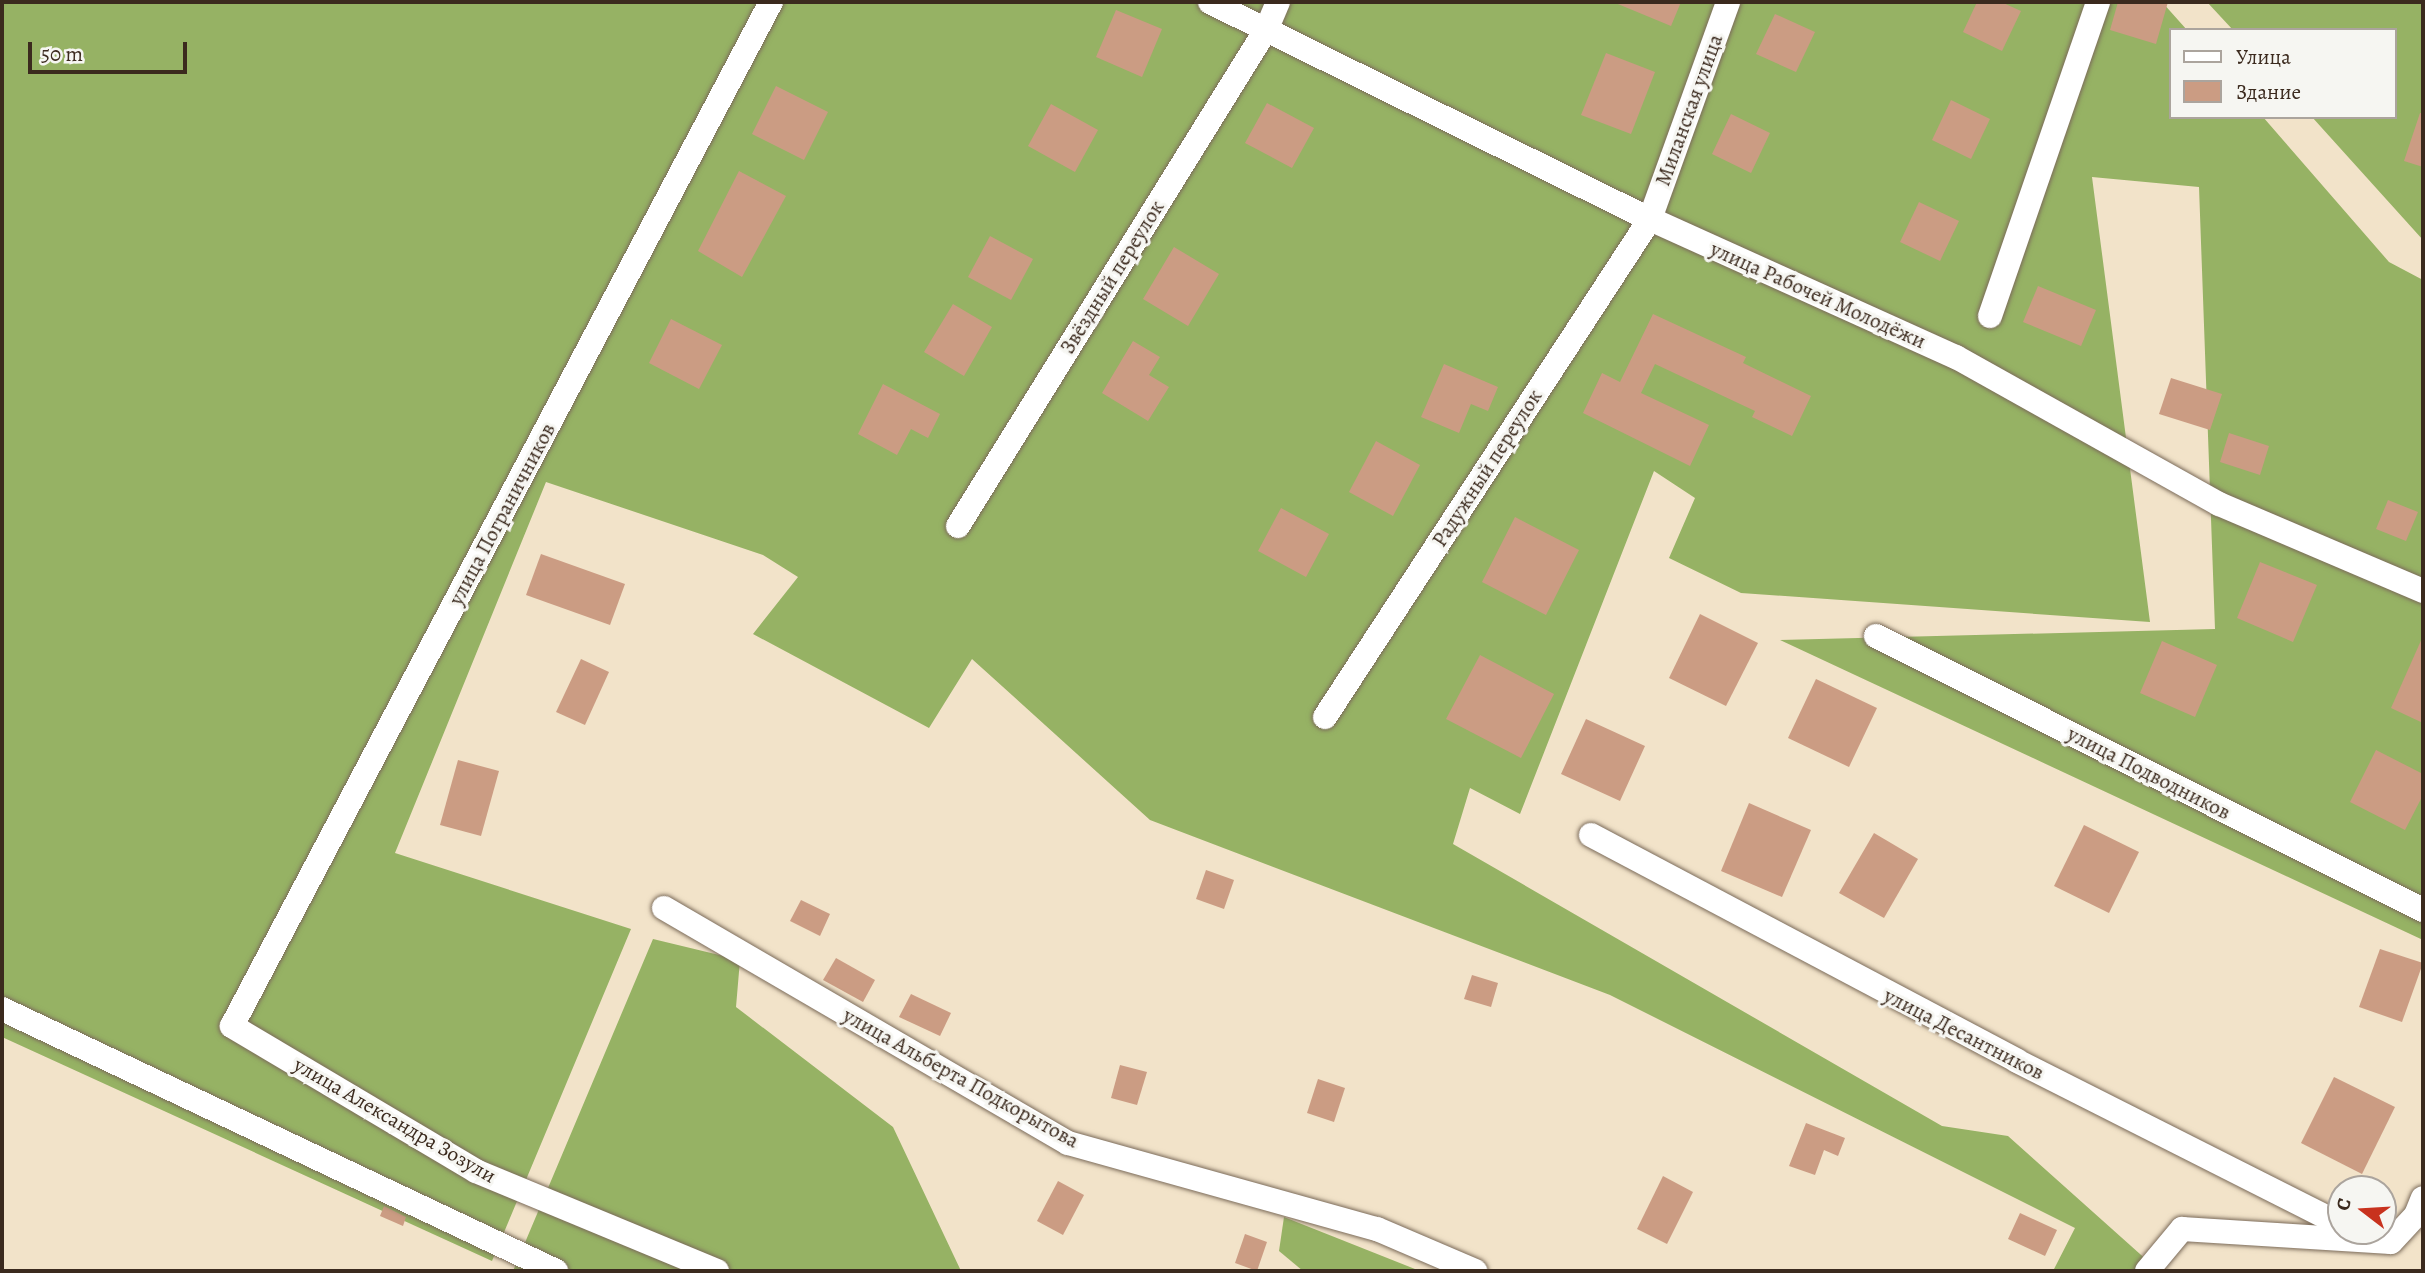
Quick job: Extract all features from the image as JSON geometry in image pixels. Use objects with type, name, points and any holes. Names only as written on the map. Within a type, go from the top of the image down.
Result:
[{"type":"street","name":"улица Пограничников","points":[[232,1026],[771,2]]},
{"type":"street","name":"улица Рабочей Молодёжи","points":[[1210,2],[1650,219],[1956,357],[2220,504],[2423,591]]},
{"type":"street","name":"Звёздный переулок","points":[[958,526],[1267,28],[1278,2]]},
{"type":"street","name":"Миланская улица","points":[[1650,219],[1727,2]]},
{"type":"street","points":[[1990,316],[2098,2]]},
{"type":"street","name":"Радужный переулок","points":[[1325,717],[1650,219]]},
{"type":"street","name":"улица Подводников","points":[[1876,636],[2423,910]]},
{"type":"street","name":"улица Десантников","points":[[1591,835],[2176,1144],[2327,1218]]},
{"type":"street","name":"улица Альберта Подкорытова","points":[[664,908],[1068,1143],[1377,1228],[1475,1271]]},
{"type":"street","points":[[2,1009],[556,1271]]},
{"type":"street","name":"улица Александра Зозули","points":[[232,1026],[476,1171],[717,1271]]},
{"type":"street","points":[[2397,1236],[2416,1215],[2423,1198]]},
{"type":"street","points":[[2182,1229],[2327,1238]]},
{"type":"street","points":[[2147,1271],[2182,1229]]},
{"type":"street","points":[[2169,1271],[2182,1229]]},
{"type":"green space","points":[[2,2],[2162,2],[2185,28],[2170,28],[2170,119],[2265,119],[2389,262],[2423,280],[2423,940],[1780,640],[2215,629],[2199,187],[2092,177],[2150,622],[1741,593],[1669,558],[1695,498],[1654,471],[1520,814],[1470,788],[1453,844],[1942,1126],[2008,1136],[2159,1271],[2053,1271],[2075,1228],[1610,995],[1150,820],[972,659],[929,728],[753,634],[798,577],[763,555],[546,482],[395,853],[631,929],[492,1261],[2,1037]]},
{"type":"green space","points":[[2207,2],[2423,2],[2423,240],[2314,119],[2397,119],[2397,28],[2231,28]]},
{"type":"green space","points":[[653,939],[740,960],[736,1007],[893,1127],[961,1271],[513,1271]]},
{"type":"green space","points":[[1284,1217],[1420,1271],[1303,1271],[1279,1251]]},
{"type":"building","points":[[1613,2],[1681,2],[1671,26]]},
{"type":"building","points":[[1977,2],[2001,2],[2021,11],[2002,51],[1963,32]]},
{"type":"building","points":[[2118,2],[2168,2],[2156,44],[2110,30]]},
{"type":"building","points":[[1116,10],[1162,29],[1142,77],[1096,57]]},
{"type":"building","points":[[1775,14],[1815,32],[1796,72],[1756,54]]},
{"type":"building","points":[[1606,53],[1655,72],[1631,134],[1581,115]]},
{"type":"building","points":[[776,86],[828,112],[804,160],[752,134]]},
{"type":"building","points":[[1951,100],[1990,119],[1971,159],[1932,140]]},
{"type":"building","points":[[1267,103],[1314,128],[1292,168],[1245,143]]},
{"type":"building","points":[[1051,104],[1098,130],[1075,172],[1028,146]]},
{"type":"building","points":[[2420,113],[2423,113],[2423,167],[2404,161]]},
{"type":"building","points":[[1731,114],[1770,133],[1751,173],[1712,154]]},
{"type":"building","points":[[739,171],[786,196],[742,277],[698,251]]},
{"type":"building","points":[[1919,202],[1959,221],[1940,261],[1900,242]]},
{"type":"building","points":[[990,236],[1033,259],[1011,300],[968,277]]},
{"type":"building","points":[[1174,247],[1219,274],[1188,326],[1143,299]]},
{"type":"building","points":[[2038,286],[2096,310],[2081,346],[2023,322]]},
{"type":"building","points":[[953,304],[992,327],[964,376],[924,352]]},
{"type":"building","points":[[1653,314],[1746,357],[1743,363],[1811,396],[1792,436],[1752,417],[1755,411],[1655,364],[1641,393],[1709,425],[1690,466],[1583,413],[1602,373],[1620,382]]},
{"type":"building","points":[[671,319],[722,345],[699,389],[649,363]]},
{"type":"building","points":[[1133,341],[1160,357],[1149,375],[1169,387],[1148,421],[1102,393]]},
{"type":"building","points":[[1444,364],[1498,387],[1488,411],[1471,404],[1459,433],[1421,417]]},
{"type":"building","points":[[2171,378],[2222,394],[2210,430],[2159,414]]},
{"type":"building","points":[[883,384],[940,414],[928,438],[911,429],[897,455],[858,434]]},
{"type":"building","points":[[2229,433],[2269,446],[2260,475],[2220,462]]},
{"type":"building","points":[[1376,441],[1420,465],[1393,516],[1349,492]]},
{"type":"building","points":[[2388,500],[2418,512],[2406,541],[2376,529]]},
{"type":"building","points":[[1281,508],[1329,534],[1306,577],[1258,551]]},
{"type":"building","points":[[1515,517],[1579,550],[1546,615],[1482,582]]},
{"type":"building","points":[[541,554],[625,584],[610,625],[526,595]]},
{"type":"building","points":[[2260,562],[2317,585],[2293,642],[2237,618]]},
{"type":"building","points":[[1700,614],[1758,643],[1726,706],[1669,678]]},
{"type":"building","points":[[2423,636],[2423,723],[2391,708]]},
{"type":"building","points":[[2162,641],[2217,665],[2195,717],[2140,693]]},
{"type":"building","points":[[1480,655],[1554,694],[1521,758],[1446,719]]},
{"type":"building","points":[[581,659],[609,672],[585,725],[556,712]]},
{"type":"building","points":[[1816,679],[1877,708],[1849,767],[1788,738]]},
{"type":"building","points":[[1586,719],[1645,746],[1620,801],[1561,774]]},
{"type":"building","points":[[2376,750],[2423,774],[2423,795],[2405,830],[2350,802]]},
{"type":"building","points":[[458,760],[499,771],[481,836],[440,825]]},
{"type":"building","points":[[1749,803],[1811,830],[1782,897],[1721,871]]},
{"type":"building","points":[[2084,825],[2139,852],[2109,913],[2054,886]]},
{"type":"building","points":[[1874,833],[1918,859],[1884,918],[1839,893]]},
{"type":"building","points":[[1206,870],[1234,880],[1224,909],[1196,899]]},
{"type":"building","points":[[801,900],[830,914],[820,936],[790,921]]},
{"type":"building","points":[[2380,949],[2423,963],[2402,1022],[2359,1007]]},
{"type":"building","points":[[836,958],[875,980],[863,1002],[823,980]]},
{"type":"building","points":[[1472,975],[1498,983],[1491,1007],[1464,999]]},
{"type":"building","points":[[911,994],[951,1013],[940,1036],[899,1017]]},
{"type":"building","points":[[1120,1065],[1147,1072],[1137,1105],[1111,1098]]},
{"type":"building","points":[[2334,1077],[2395,1107],[2362,1174],[2301,1143]]},
{"type":"building","points":[[1318,1079],[1345,1088],[1334,1122],[1307,1113]]},
{"type":"building","points":[[1806,1123],[1845,1138],[1838,1156],[1824,1150],[1815,1175],[1789,1166]]},
{"type":"building","points":[[1663,1176],[1693,1192],[1667,1244],[1637,1229]]},
{"type":"building","points":[[1058,1181],[1084,1195],[1063,1235],[1037,1221]]},
{"type":"building","points":[[384,1206],[406,1217],[403,1226],[380,1216]]},
{"type":"building","points":[[2020,1213],[2057,1230],[2045,1256],[2008,1239]]},
{"type":"building","points":[[1245,1234],[1267,1242],[1257,1271],[1235,1263]]}]
